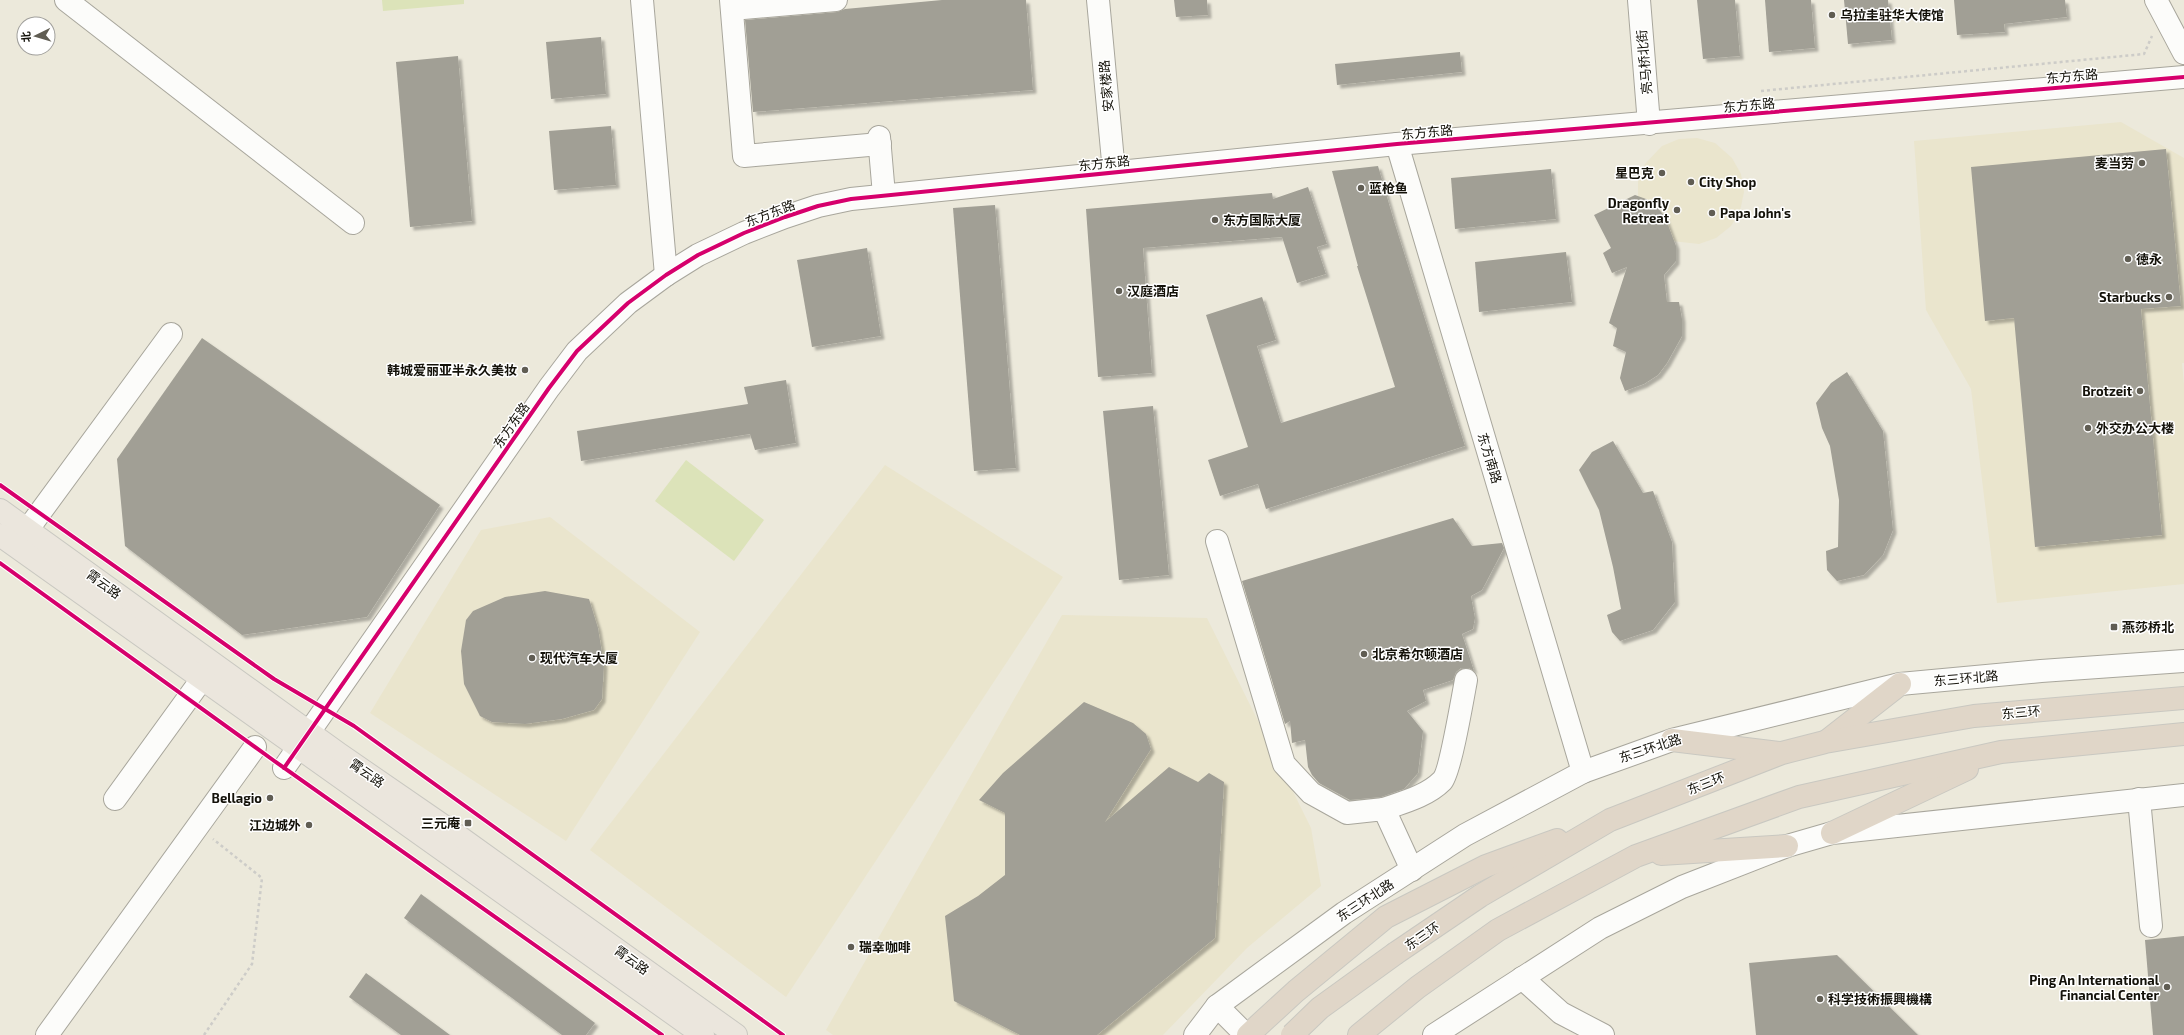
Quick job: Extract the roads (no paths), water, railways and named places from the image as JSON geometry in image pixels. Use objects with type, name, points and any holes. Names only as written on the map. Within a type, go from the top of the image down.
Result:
[{"type":"highway","points":[[1825,742],[1900,684]]},
{"type":"highway","name":"东三环","points":[[1292,1035],[1320,1008],[1480,896],[1610,820],[1782,753],[1825,742],[1974,716],[2184,698]]},
{"type":"highway","points":[[1358,1035],[1418,987],[1498,930],[1636,856],[1799,797],[2001,752],[2184,734]]},
{"type":"highway","points":[[1672,740],[1782,753]]},
{"type":"highway","points":[[1832,833],[2001,752]]},
{"type":"highway","points":[[1247,1035],[1296,991],[1386,917],[1486,866],[1610,820]]},
{"type":"highway","points":[[1636,856],[1788,846]]},
{"type":"main road","name":"霄云路","points":[[0,510],[28,529],[304,741],[703,1035]]},
{"type":"main road","name":"霄云路","points":[[0,535],[202,679],[304,741],[736,1035]]},
{"type":"street","points":[[66,0],[353,223]]},
{"type":"street","points":[[642,0],[666,275]]},
{"type":"street","points":[[836,0],[732,5],[744,156],[879,141],[884,195]]},
{"type":"street","name":"安家楼路","points":[[1098,0],[1114,172]]},
{"type":"street","name":"亮马桥北街","points":[[1639,0],[1649,124]]},
{"type":"street","points":[[2156,0],[2184,53]]},
{"type":"street","name":"东方东路","points":[[284,768],[549,388],[577,351],[628,303],[666,275],[698,255],[785,217],[818,206],[851,199],[884,195],[1397,144],[1649,124],[2184,77]]},
{"type":"street","name":"东方南路","points":[[1397,144],[1583,772]]},
{"type":"street","points":[[28,529],[172,334]]},
{"type":"street","points":[[1217,541],[1284,764],[1311,793],[1347,813],[1384,809],[1419,797],[1443,780],[1451,754],[1466,680]]},
{"type":"street","name":"东三环北路","points":[[1195,1035],[1217,1006],[1344,913],[1465,835],[1583,772],[1672,740],[1900,684],[2049,670],[2184,661]]},
{"type":"street","points":[[115,799],[202,679]]},
{"type":"street","points":[[47,1035],[199,828],[255,747]]},
{"type":"street","points":[[1434,1035],[1600,928],[1682,888],[1788,846],[1832,833],[2184,795]]},
{"type":"street","points":[[2139,799],[2151,926]]},
{"type":"street","points":[[1384,809],[1412,870]]},
{"type":"street","points":[[1522,978],[1561,1013],[1603,1035]]},
{"type":"street","points":[[1217,1006],[1247,1035]]},
{"type":"place","name":"乌拉圭驻华大使馆","points":[[1832,15]]},
{"type":"place","name":"麦当劳","points":[[2142,163]]},
{"type":"place","name":"星巴克","points":[[1662,173]]},
{"type":"place","name":"City Shop","points":[[1691,182]]},
{"type":"place","name":"蓝枪鱼","points":[[1361,188]]},
{"type":"place","name":"Dragonfly Retreat","points":[[1677,210]]},
{"type":"place","name":"Papa John's","points":[[1712,213]]},
{"type":"place","name":"东方国际大厦","points":[[1215,220]]},
{"type":"place","name":"徳永","points":[[2128,259]]},
{"type":"place","name":"汉庭酒店","points":[[1119,291]]},
{"type":"place","name":"Starbucks","points":[[2169,297]]},
{"type":"place","name":"韩城爱丽亚半永久美妆","points":[[525,370]]},
{"type":"place","name":"Brotzeit","points":[[2140,391]]},
{"type":"place","name":"外交办公大楼","points":[[2088,428]]},
{"type":"place","name":"燕莎桥北","points":[[2114,627]]},
{"type":"place","name":"北京希尔顿酒店","points":[[1364,654]]},
{"type":"place","name":"现代汽车大厦","points":[[532,658]]},
{"type":"place","name":"Bellagio","points":[[270,798]]},
{"type":"place","name":"三元庵","points":[[468,823]]},
{"type":"place","name":"江边城外","points":[[309,825]]},
{"type":"place","name":"瑞幸咖啡","points":[[851,947]]},
{"type":"place","name":"Ping An International Financial Center","points":[[2167,987]]},
{"type":"place","name":"科学技術振興機構","points":[[1820,999]]}]
